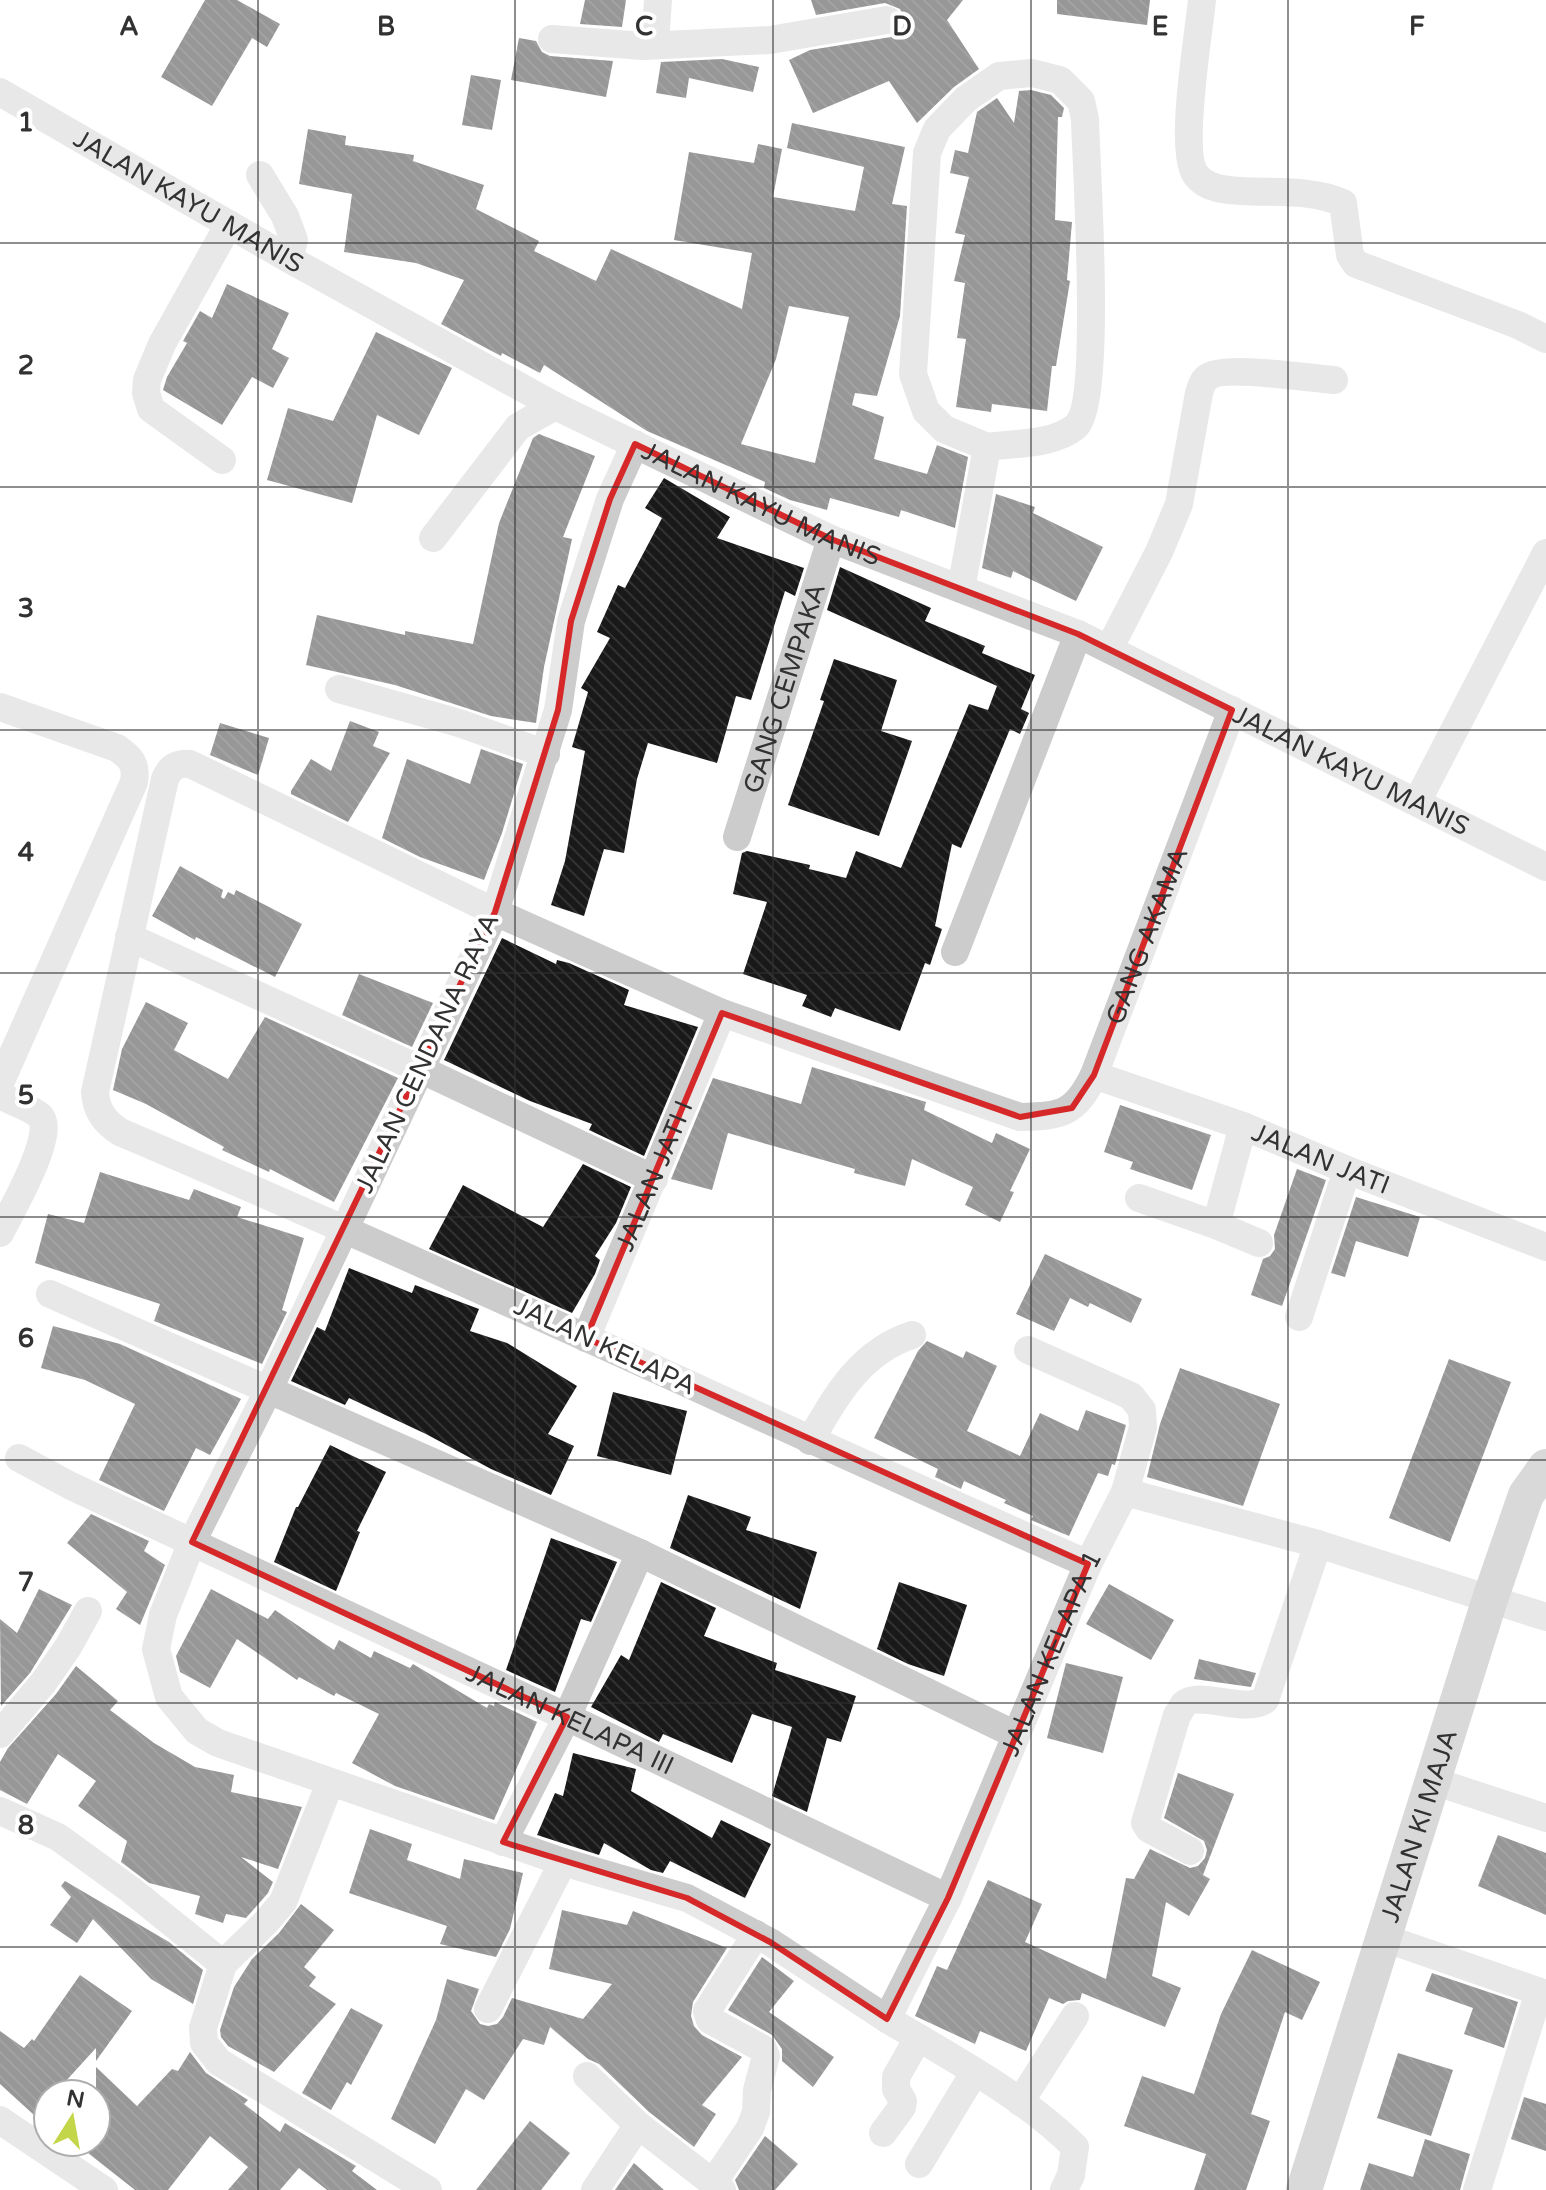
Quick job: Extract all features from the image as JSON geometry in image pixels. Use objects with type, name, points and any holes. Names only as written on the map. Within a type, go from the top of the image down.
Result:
[{"type":"main road","name":"JALAN KI MAJA","points":[[1304,2190],[1490,1599],[1526,1495],[1542,1477]]},
{"type":"street","points":[[655,44],[658,0]]},
{"type":"street","points":[[1202,0],[1188,125],[1192,166],[1196,175],[1221,190],[1311,195],[1329,197],[1343,203],[1350,255],[1356,264],[1518,325],[1544,331]]},
{"type":"street","points":[[552,39],[614,45],[770,40],[887,20]]},
{"type":"street","points":[[1032,73],[1060,80],[1081,101],[1085,119],[1091,351],[1087,401],[1078,425],[1060,436],[987,447],[944,429],[926,411],[913,374],[927,153],[937,129],[966,99],[999,76],[1032,73]]},
{"type":"street","name":"JALAN KAYU MANIS","points":[[0,92],[289,259],[555,406],[831,539],[1078,634],[1546,867]]},
{"type":"street","points":[[260,175],[285,216],[294,240],[289,259]]},
{"type":"street","points":[[222,460],[151,409],[146,393],[147,380],[162,344],[229,224]]},
{"type":"street","points":[[1109,649],[1159,552],[1179,504],[1189,441],[1204,379],[1212,374],[1231,371],[1334,380]]},
{"type":"street","points":[[433,538],[518,427],[555,406]]},
{"type":"street","name":"JALAN CENDANA RAYA","points":[[330,1783],[218,1743],[197,1731],[169,1697],[156,1649],[163,1615],[192,1542],[269,1389],[495,912],[558,710],[571,621],[610,499],[635,444]]},
{"type":"street","points":[[961,589],[987,447]]},
{"type":"street","name":"GANG CEMPAKA","points":[[737,837],[831,539]]},
{"type":"street","points":[[1417,802],[1544,562]]},
{"type":"street","points":[[955,952],[1078,634]]},
{"type":"street","points":[[339,689],[459,723],[546,754]]},
{"type":"street","points":[[0,707],[117,748],[131,758],[136,770],[134,782],[0,1083]]},
{"type":"street","name":"GANG AKAMA","points":[[722,1013],[1020,1117],[1052,1116],[1072,1108],[1083,1096],[1094,1075],[1232,710]]},
{"type":"street","points":[[654,1179],[129,937],[165,779],[179,763],[190,764],[495,912],[722,1013]]},
{"type":"street","name":"JALAN KELAPA","points":[[129,937],[95,1092],[96,1103],[104,1119],[120,1132],[345,1227],[810,1441],[1088,1564]]},
{"type":"street","name":"JALAN JATI I","points":[[586,1338],[722,1013]]},
{"type":"street","name":"JALAN JATI","points":[[1094,1075],[1243,1126],[1546,1247]]},
{"type":"street","points":[[0,1095],[39,1115],[45,1128],[42,1146],[0,1233]]},
{"type":"street","points":[[1216,1225],[1243,1126]]},
{"type":"street","points":[[1299,1317],[1347,1170]]},
{"type":"street","points":[[1139,1198],[1259,1243]]},
{"type":"street","points":[[50,1294],[640,1553],[1016,1735]]},
{"type":"street","points":[[810,1441],[840,1391],[862,1364],[883,1348],[912,1335]]},
{"type":"street","name":"JALAN KELAPA 1","points":[[887,2019],[948,1898],[1088,1564],[1125,1492],[1143,1427],[1142,1410],[1131,1396],[1028,1350]]},
{"type":"street","name":"JALAN KELAPA III","points":[[19,1458],[71,1486],[948,1898]]},
{"type":"street","points":[[1125,1492],[1318,1544],[1546,1617]]},
{"type":"street","points":[[1190,1851],[1149,1829],[1145,1823],[1177,1715],[1183,1704],[1194,1700],[1256,1705],[1265,1700],[1318,1544]]},
{"type":"street","points":[[503,1842],[567,1717],[640,1553]]},
{"type":"street","points":[[2,1725],[43,1683],[88,1611]]},
{"type":"street","points":[[1433,1781],[1546,1818]]},
{"type":"street","points":[[428,2190],[219,2062],[204,2043],[203,2028],[223,1964],[283,1902],[330,1783],[563,1862],[687,1898],[756,1934],[1020,2102],[1075,2147],[1071,2175],[1064,2190]]},
{"type":"street","points":[[0,1811],[58,1837],[131,1890],[223,1964]]},
{"type":"street","points":[[488,2009],[563,1862]]},
{"type":"street","points":[[587,2076],[638,2125],[717,2186],[750,2128],[766,2056],[763,2049],[710,2020],[707,2011],[756,1934]]},
{"type":"street","points":[[1384,1938],[1542,1993],[1477,2190]]},
{"type":"street","points":[[1020,2102],[1075,2016]]},
{"type":"street","points":[[883,2133],[902,2107],[896,2077],[918,2038]]},
{"type":"street","points":[[919,2164],[974,2073]]},
{"type":"street","points":[[0,2120],[104,2190]]},
{"type":"street","points":[[595,2190],[638,2125]]},
{"type":"highlighted area","points":[[635,444],[831,539],[1078,634],[1232,710],[1094,1075],[1072,1108],[1020,1117],[722,1013],[586,1338],[1088,1564],[948,1898],[887,2019],[770,1942],[687,1898],[503,1842],[567,1717],[192,1542],[495,912],[558,710],[571,621],[610,499]]},
{"type":"building","points":[[205,0],[237,0],[280,24],[267,47],[252,38],[212,106],[161,77]]},
{"type":"building","points":[[585,0],[626,0],[622,27],[580,24]]},
{"type":"building","points":[[811,0],[963,0],[947,20],[979,69],[954,87],[917,123],[889,81],[813,113],[789,60],[810,50],[891,37],[903,27],[904,18],[900,9],[885,3],[816,15]]},
{"type":"building","points":[[1057,0],[1150,0],[1147,25],[1057,14]]},
{"type":"building","points":[[519,38],[536,41],[542,52],[550,56],[613,61],[606,97],[511,80]]},
{"type":"building","points":[[722,59],[759,67],[753,92],[689,78],[686,98],[656,93],[661,62]]},
{"type":"building","points":[[471,75],[501,80],[492,130],[462,125]]},
{"type":"building","points":[[1031,90],[1051,95],[1064,108],[1062,117],[1058,117],[1055,220],[1072,222],[1067,280],[1070,281],[1056,366],[1052,366],[1047,411],[992,404],[991,412],[956,407],[966,339],[957,338],[965,283],[954,281],[965,235],[955,233],[969,177],[950,173],[955,150],[968,153],[977,112],[997,98],[1014,123],[1019,91]]},
{"type":"building","points":[[792,123],[905,147],[892,204],[907,206],[900,316],[877,396],[855,393],[852,405],[884,417],[874,459],[927,474],[937,445],[968,457],[955,528],[901,510],[899,517],[830,498],[827,510],[790,500],[764,488],[765,482],[647,431],[544,365],[540,373],[502,353],[501,356],[441,324],[464,280],[416,263],[344,252],[352,194],[299,184],[308,129],[346,136],[345,145],[414,155],[413,161],[484,185],[476,209],[539,241],[534,251],[596,281],[611,249],[742,309],[752,253],[674,240],[689,152],[754,163],[758,144],[782,149],[773,197],[855,211],[864,167],[787,148]],"holes":[[[789,306],[849,317],[815,463],[741,444],[776,359]]]},
{"type":"building","points":[[227,284],[289,313],[272,349],[289,358],[273,388],[252,377],[222,425],[163,390],[187,343],[183,341],[200,311],[212,318]]},
{"type":"building","points":[[376,332],[452,368],[419,435],[377,415],[352,503],[267,480],[288,408],[333,421]]},
{"type":"building","points":[[539,434],[595,456],[563,537],[572,539],[544,667],[536,723],[491,716],[395,685],[306,665],[317,615],[405,635],[405,631],[473,644],[499,523],[533,438]]},
{"type":"building","points":[[664,478],[730,517],[717,538],[804,568],[795,596],[785,591],[751,700],[736,696],[717,763],[648,743],[637,779],[624,853],[604,849],[584,916],[551,905],[565,861],[585,751],[572,747],[588,692],[581,688],[610,638],[597,632],[618,585],[625,588],[662,518],[645,508]]},
{"type":"building","points":[[996,494],[1035,507],[1033,513],[1103,547],[1076,601],[1013,571],[1011,578],[982,568]]},
{"type":"building","points":[[840,567],[931,608],[925,621],[985,646],[982,653],[1035,675],[1021,709],[1029,713],[1020,734],[1010,729],[961,848],[952,844],[935,926],[942,929],[930,965],[925,963],[900,1031],[835,1008],[831,1017],[802,1006],[807,995],[743,974],[767,902],[733,894],[742,853],[747,851],[810,865],[809,869],[846,878],[856,851],[901,868],[969,704],[988,710],[997,686],[827,610]]},
{"type":"building","points":[[834,659],[897,680],[881,731],[912,741],[879,836],[788,805],[824,701],[820,700]]},
{"type":"building","points":[[350,721],[379,732],[373,746],[390,753],[348,822],[291,794],[291,791],[311,759],[331,771]]},
{"type":"building","points":[[220,723],[269,738],[258,775],[210,755]]},
{"type":"building","points":[[481,749],[523,764],[484,880],[420,857],[382,838],[407,759],[470,784]]},
{"type":"building","points":[[180,866],[223,890],[221,897],[224,899],[228,892],[234,895],[236,890],[302,924],[275,977],[152,916]]},
{"type":"building","points":[[502,938],[556,964],[557,960],[569,963],[629,990],[624,1005],[698,1027],[644,1156],[589,1130],[592,1124],[530,1101],[444,1060]]},
{"type":"building","points":[[359,974],[433,1003],[412,1047],[342,1015]]},
{"type":"building","points":[[146,1002],[188,1023],[174,1050],[228,1079],[265,1017],[398,1078],[334,1202],[270,1169],[269,1172],[222,1150],[224,1147],[146,1104],[113,1090],[122,1049]]},
{"type":"building","points":[[812,1067],[926,1102],[924,1110],[992,1143],[996,1133],[1030,1149],[1010,1191],[1014,1192],[1000,1222],[965,1205],[973,1187],[912,1159],[905,1186],[728,1133],[712,1190],[671,1179],[713,1078],[801,1104]]},
{"type":"building","points":[[1120,1105],[1211,1135],[1192,1190],[1130,1169],[1133,1162],[1104,1152]]},
{"type":"building","points":[[583,1164],[631,1187],[616,1223],[595,1256],[600,1260],[595,1274],[572,1313],[429,1249],[463,1185],[543,1227]]},
{"type":"building","points":[[1297,1169],[1326,1180],[1282,1306],[1251,1295],[1263,1259],[1275,1249],[1274,1235]]},
{"type":"building","points":[[100,1172],[189,1200],[194,1189],[241,1207],[237,1217],[304,1238],[282,1310],[287,1312],[262,1364],[154,1321],[160,1304],[35,1263],[48,1214],[84,1223]]},
{"type":"building","points":[[1356,1197],[1420,1217],[1408,1257],[1356,1241],[1345,1277],[1331,1273]]},
{"type":"building","points":[[1045,1254],[1142,1299],[1131,1323],[1090,1303],[1088,1307],[1070,1298],[1054,1331],[1016,1314]]},
{"type":"building","points":[[349,1268],[412,1293],[415,1285],[479,1309],[470,1331],[507,1343],[577,1386],[548,1434],[574,1446],[551,1495],[491,1469],[349,1398],[345,1405],[291,1381],[317,1327],[325,1331]]},
{"type":"building","points":[[53,1326],[120,1344],[241,1399],[210,1455],[196,1448],[164,1511],[99,1480],[135,1404],[85,1380],[41,1368]]},
{"type":"building","points":[[927,1341],[963,1358],[966,1351],[997,1366],[967,1431],[1020,1456],[1040,1413],[1078,1431],[1086,1410],[1126,1425],[1115,1465],[1112,1464],[1108,1476],[1098,1473],[1069,1536],[1031,1520],[1033,1516],[1004,1503],[1006,1500],[964,1481],[961,1489],[935,1477],[938,1469],[874,1438],[918,1351]]},
{"type":"building","points":[[1449,1359],[1511,1382],[1450,1542],[1389,1518]]},
{"type":"building","points":[[1180,1368],[1280,1404],[1243,1506],[1147,1477],[1160,1424]]},
{"type":"building","points":[[613,1392],[687,1411],[671,1475],[597,1456]]},
{"type":"building","points":[[330,1445],[386,1472],[357,1531],[360,1532],[336,1591],[274,1562],[296,1507]]},
{"type":"building","points":[[688,1495],[751,1517],[746,1530],[817,1552],[800,1609],[670,1548]]},
{"type":"building","points":[[91,1514],[149,1541],[144,1551],[165,1565],[140,1625],[116,1609],[127,1592],[67,1543]]},
{"type":"building","points":[[551,1538],[617,1562],[591,1622],[581,1619],[555,1692],[506,1670]]},
{"type":"building","points":[[661,1582],[716,1608],[704,1636],[777,1663],[775,1670],[856,1696],[841,1742],[827,1738],[807,1812],[772,1796],[792,1727],[752,1714],[732,1763],[663,1734],[659,1742],[591,1707],[621,1655],[629,1660]]},
{"type":"building","points":[[899,1582],[967,1605],[944,1676],[877,1649]]},
{"type":"building","points":[[1109,1584],[1174,1620],[1151,1660],[1086,1624]]},
{"type":"building","points":[[39,1589],[72,1605],[30,1673],[1,1706],[0,1619],[17,1633]]},
{"type":"building","points":[[211,1589],[268,1619],[275,1610],[334,1650],[339,1640],[371,1658],[374,1651],[410,1668],[413,1664],[487,1708],[489,1704],[494,1706],[495,1702],[537,1722],[494,1820],[395,1786],[352,1763],[379,1714],[336,1693],[334,1696],[299,1677],[297,1680],[237,1639],[210,1688],[180,1672],[176,1656]]},
{"type":"building","points":[[1199,1659],[1256,1673],[1251,1687],[1194,1679]]},
{"type":"building","points":[[1066,1663],[1123,1677],[1103,1753],[1047,1738]]},
{"type":"building","points":[[76,1666],[118,1701],[110,1710],[154,1743],[195,1767],[234,1775],[231,1792],[302,1807],[278,1869],[241,1857],[273,1882],[268,1893],[246,1918],[226,1914],[223,1923],[195,1914],[200,1896],[149,1883],[121,1862],[127,1841],[78,1806],[96,1781],[58,1754],[27,1804],[0,1790],[0,1762],[8,1748],[56,1694]]},
{"type":"building","points":[[573,1753],[636,1769],[631,1791],[712,1838],[721,1820],[771,1844],[745,1898],[670,1861],[663,1873],[651,1870],[604,1843],[599,1855],[537,1835],[555,1793],[563,1796]]},
{"type":"building","points":[[1178,1773],[1234,1794],[1203,1875],[1210,1879],[1189,1916],[1166,1902],[1152,1976],[1181,1988],[1165,2027],[1082,1993],[1080,2000],[1063,2004],[1049,1998],[1026,2051],[980,2031],[975,2044],[915,2016],[937,1966],[947,1970],[988,1880],[1042,1904],[1025,1942],[1106,1979],[1126,1878],[1134,1879],[1150,1849],[1190,1868],[1198,1866],[1205,1858],[1207,1850],[1204,1841],[1164,1818]]},
{"type":"building","points":[[370,1829],[412,1844],[407,1860],[460,1879],[464,1859],[523,1873],[510,1929],[496,1957],[440,1944],[447,1926],[349,1893]]},
{"type":"building","points":[[1498,1835],[1546,1853],[1546,1915],[1478,1886]]},
{"type":"building","points":[[65,1881],[169,1942],[203,1970],[193,2004],[151,1979],[93,1919],[77,1943],[50,1925],[71,1897],[61,1886]]},
{"type":"building","points":[[301,1904],[334,1930],[304,1967],[316,1977],[309,1986],[336,2004],[274,2072],[228,2046],[220,2030],[234,1987],[252,1959],[279,1933]]},
{"type":"building","points":[[562,1910],[627,1925],[633,1911],[727,1948],[693,2002],[691,2016],[694,2026],[702,2035],[742,2057],[702,2105],[716,2114],[694,2147],[649,2112],[599,2064],[588,2059],[550,2027],[544,2045],[523,2039],[484,2100],[466,2089],[435,2144],[391,2119],[436,2020],[447,1979],[479,1989],[471,2011],[480,2024],[488,2026],[497,2024],[503,2017],[512,1998],[583,2019],[612,1984],[549,1969]]},
{"type":"building","points":[[1252,1950],[1320,1982],[1302,2020],[1285,2012],[1251,2114],[1270,2121],[1246,2190],[1194,2190],[1206,2154],[1124,2126],[1142,2076],[1194,2094],[1221,2014]]},
{"type":"building","points":[[762,1957],[794,1981],[769,2012],[834,2057],[813,2087],[782,2061],[782,2049],[772,2035],[728,2010]]},
{"type":"building","points":[[1432,1973],[1518,2002],[1504,2048],[1464,2034],[1473,2008],[1425,1991]]},
{"type":"building","points":[[80,1975],[132,2011],[96,2061],[96,2048],[69,2078],[32,2078],[32,2113],[0,2084],[0,2031],[24,2048],[32,2039],[34,2041]]},
{"type":"building","points":[[351,2008],[383,2025],[351,2085],[347,2082],[331,2110],[302,2093]]},
{"type":"building","points":[[190,2052],[206,2073],[248,2100],[244,2104],[280,2132],[285,2123],[356,2166],[352,2171],[377,2190],[327,2190],[299,2168],[280,2190],[228,2190],[248,2167],[210,2136],[168,2190],[135,2190],[94,2158],[112,2158],[112,2082],[137,2106],[172,2069],[178,2071]]},
{"type":"building","points":[[1398,2053],[1453,2070],[1431,2136],[1377,2118]]},
{"type":"building","points":[[96,2067],[108,2078],[96,2078]]},
{"type":"building","points":[[1524,2097],[1546,2104],[1546,2151],[1511,2139]]},
{"type":"building","points":[[530,2121],[570,2153],[541,2190],[476,2190]]},
{"type":"building","points":[[765,2136],[798,2164],[775,2190],[739,2190],[735,2180]]},
{"type":"building","points":[[1425,2139],[1470,2154],[1460,2190],[1360,2190],[1369,2163],[1413,2177]]},
{"type":"building","points":[[634,2163],[664,2190],[615,2190]]}]
